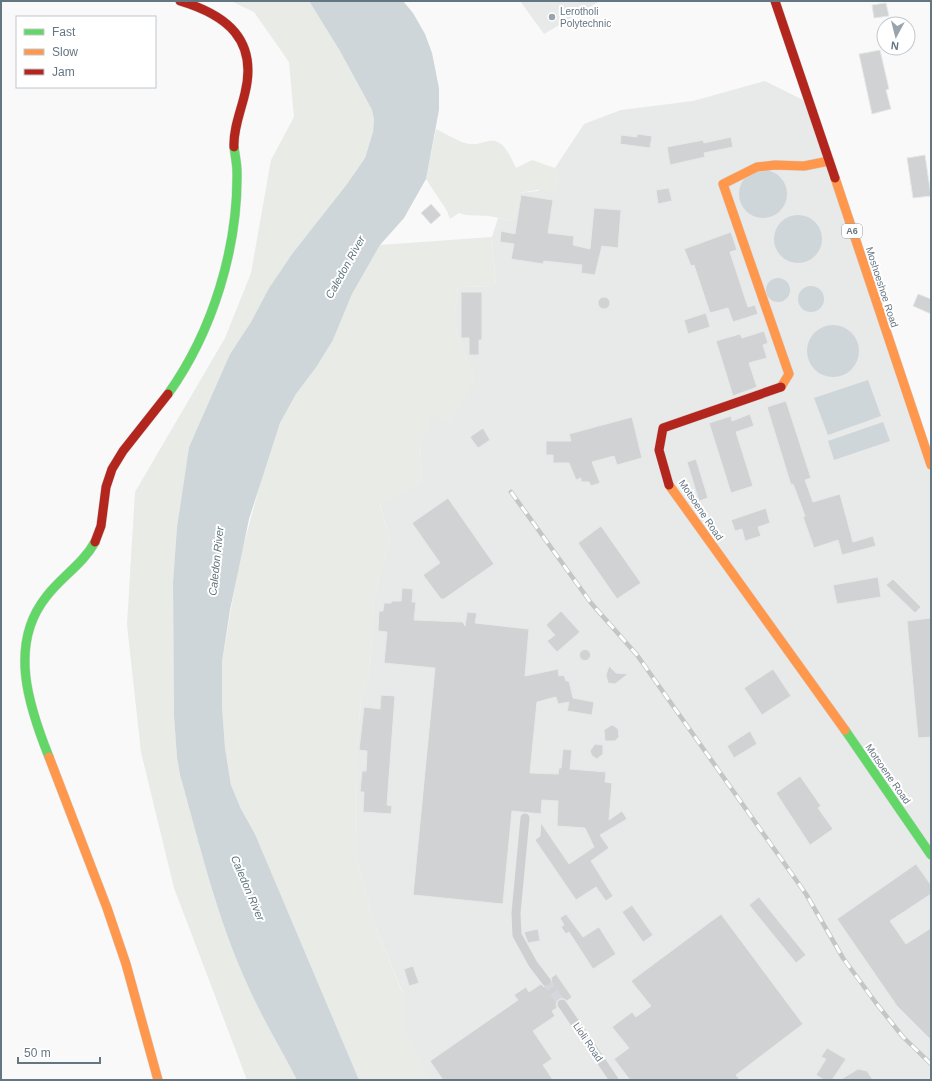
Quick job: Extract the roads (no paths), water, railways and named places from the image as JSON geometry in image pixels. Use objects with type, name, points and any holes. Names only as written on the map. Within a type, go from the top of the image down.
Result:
[{"type":"street","points":[[158,1080],[126,964],[107,908],[33,716],[27,693],[24,663],[25,649],[35,614],[45,597],[85,557],[98,535],[103,518],[108,479],[117,459],[166,398],[183,372],[200,340],[218,291],[229,250],[235,212],[237,169],[234,152],[234,139],[247,88],[249,72],[248,54],[241,38],[230,23],[214,13],[180,1]]},
{"type":"street","name":"Moshoeshoe Road","points":[[775,1],[931,465]]},
{"type":"street","name":"Motsoene Road","points":[[829,161],[804,166],[775,165],[757,167],[723,184],[789,374],[782,387],[664,428],[659,450],[670,488],[836,718],[931,855]]},
{"type":"street","points":[[525,818],[516,913],[517,934],[533,964],[546,981]]},
{"type":"street","name":"Lioli Road","points":[[562,1004],[614,1080]]},
{"type":"water","name":"Caledon River","points":[[309,1],[403,1],[413,13],[425,34],[432,53],[439,88],[439,110],[426,179],[404,218],[380,245],[352,294],[333,340],[317,366],[296,394],[280,423],[249,519],[230,610],[222,662],[222,706],[225,748],[231,785],[241,809],[255,834],[359,1080],[297,1080],[259,1010],[227,935],[210,882],[180,775],[177,758],[174,716],[173,582],[177,527],[189,447],[230,354],[251,322],[269,288],[292,254],[347,184],[365,158],[373,132],[374,119],[372,110],[340,51]]},
{"type":"water","points":[[758,170],[768,170],[780,177],[787,189],[787,199],[780,211],[768,218],[758,218],[750,214],[743,207],[739,199],[739,189],[743,181],[750,174]]},
{"type":"water","points":[[793,215],[803,215],[815,222],[822,234],[822,244],[815,256],[803,263],[793,263],[785,259],[778,252],[774,244],[774,234],[778,226],[785,219]]},
{"type":"water","points":[[778,278],[783,279],[789,285],[789,295],[783,301],[778,302],[773,301],[767,295],[766,290],[767,285],[773,279]]},
{"type":"water","points":[[811,286],[820,290],[824,299],[820,308],[811,312],[802,308],[798,299],[802,290]]},
{"type":"water","points":[[828,325],[838,325],[847,329],[855,337],[859,346],[859,356],[855,365],[847,373],[838,377],[828,377],[819,373],[811,365],[807,356],[807,346],[811,337],[819,329]]},
{"type":"water","points":[[868,380],[881,416],[828,435],[814,398]]},
{"type":"water","points":[[883,422],[890,441],[834,460],[828,441]]},
{"type":"tunnel","points":[[546,981],[562,1004]]},
{"type":"railway","points":[[511,492],[591,603],[637,655],[806,894],[843,958],[876,1003],[903,1037],[931,1064]]},
{"type":"place","name":"Lerotholi Polytechnic","points":[[552,17]]}]
